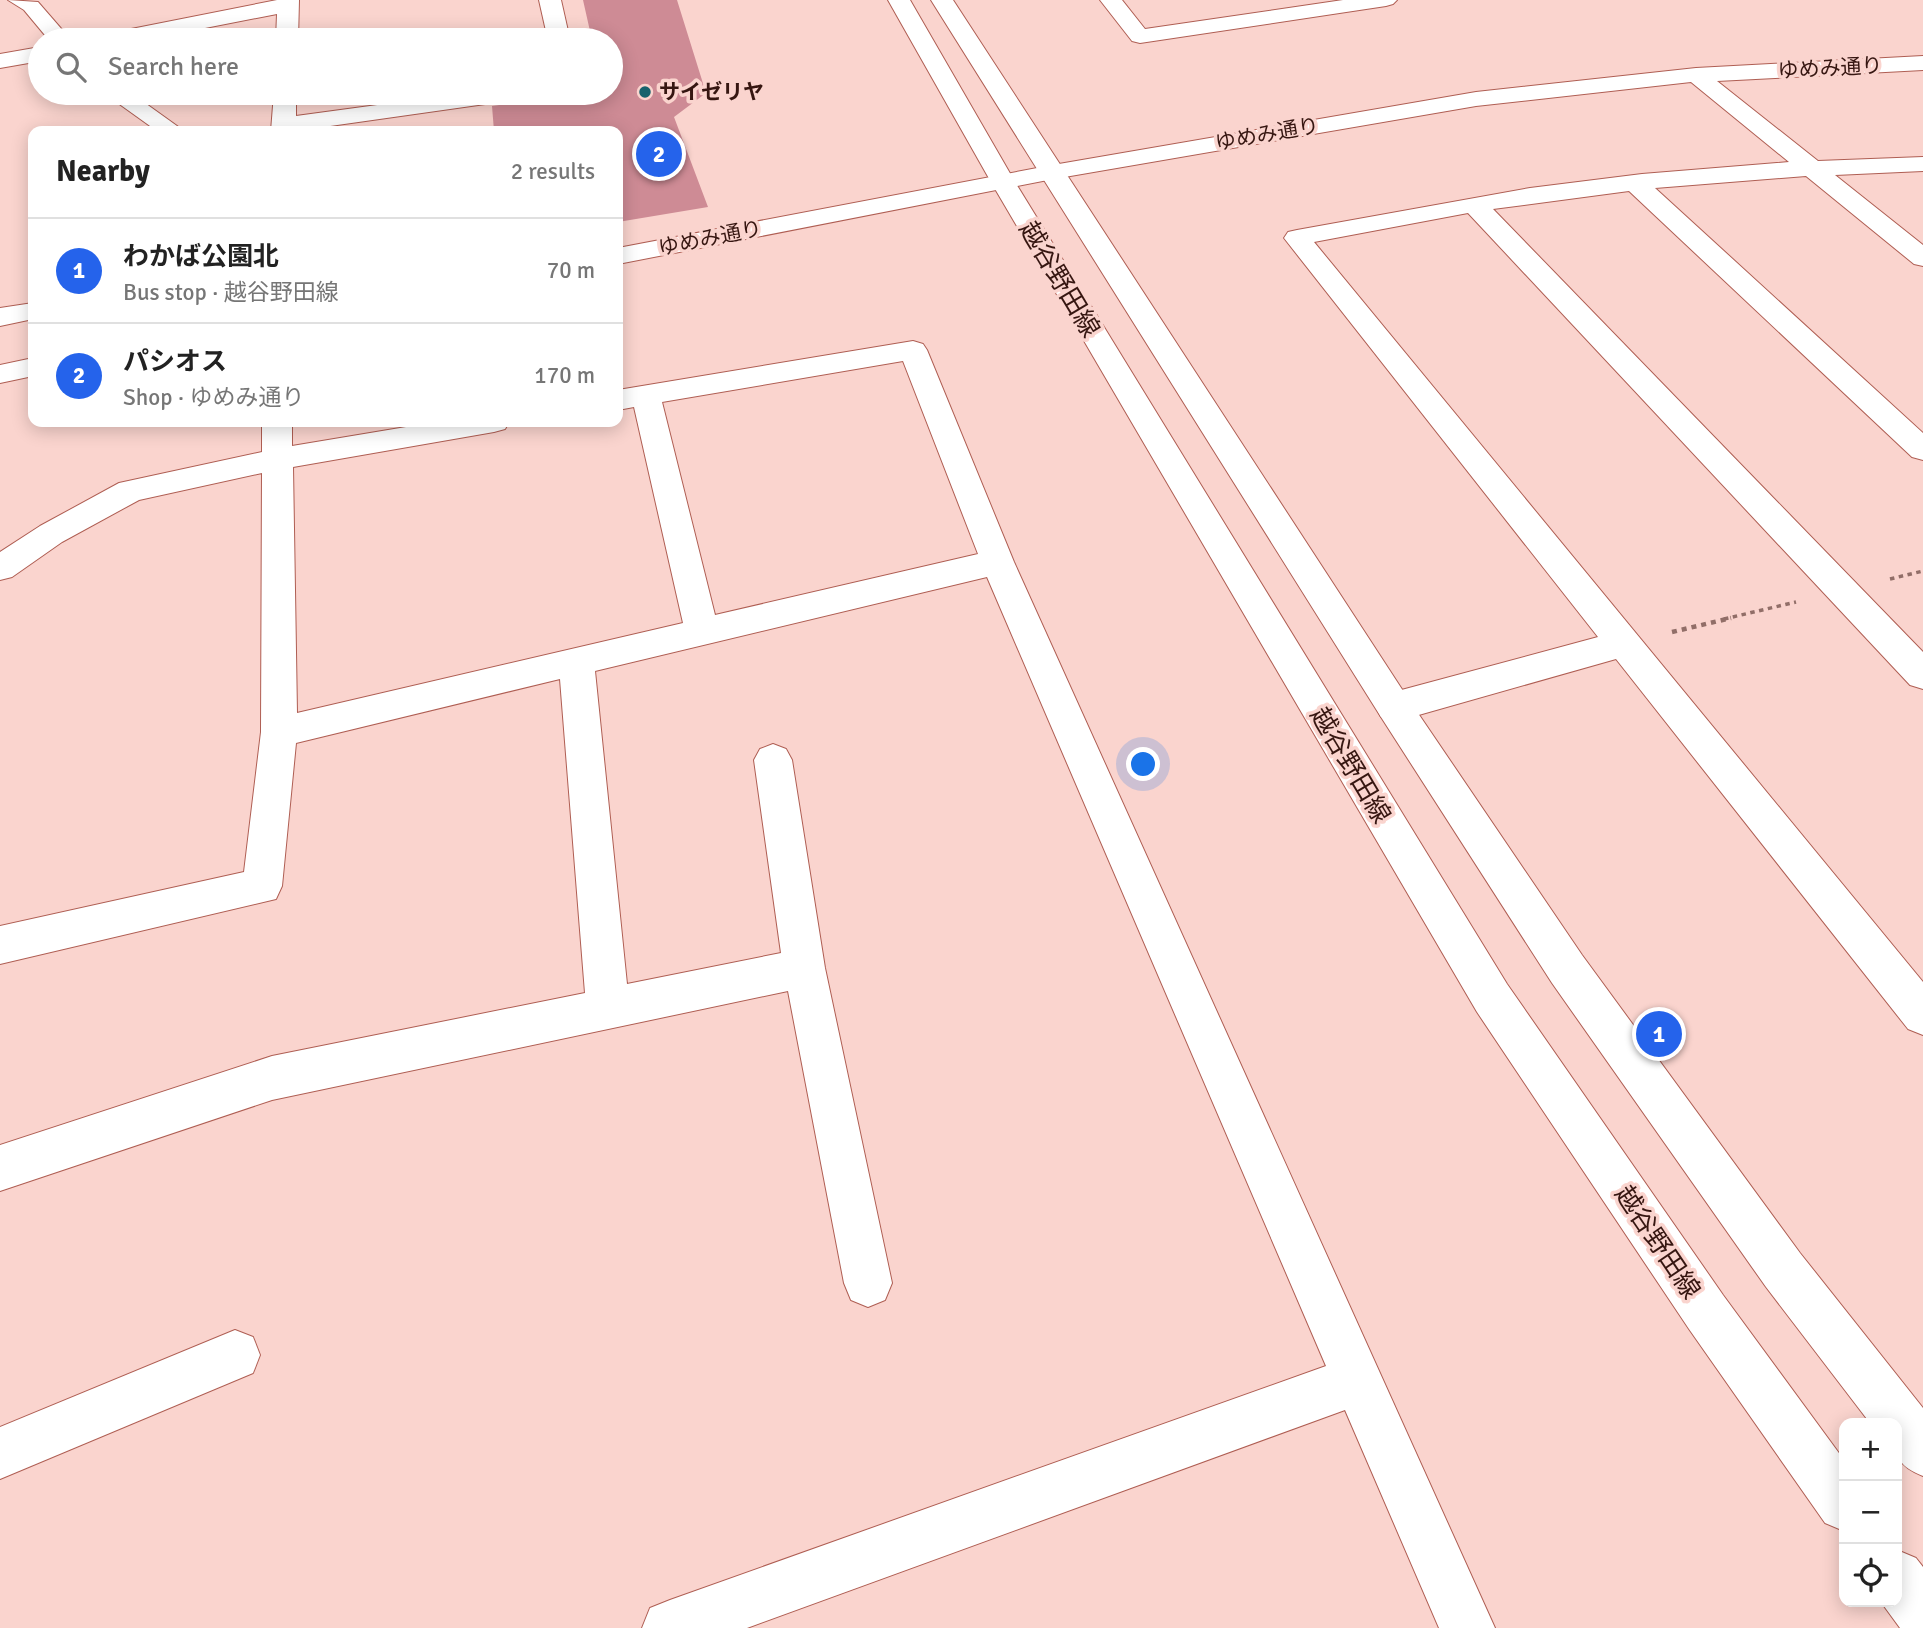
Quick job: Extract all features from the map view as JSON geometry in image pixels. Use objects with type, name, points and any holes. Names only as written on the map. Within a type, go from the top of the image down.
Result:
[{"type":"street","points":[[19,0],[31,6],[50,28]]},
{"type":"street","points":[[551,0],[557,28]]},
{"type":"street","name":"越谷野田線","points":[[900,0],[1003,182],[1492,998],[1706,1312],[1839,1497]]},
{"type":"street","name":"越谷野田線","points":[[942,0],[1394,707],[1567,969],[1783,1269],[1923,1450]]},
{"type":"street","points":[[1111,0],[1140,36],[1386,0]]},
{"type":"street","points":[[1259,0],[1275,16]]},
{"type":"street","points":[[168,28],[288,3],[287,28]]},
{"type":"street","points":[[0,61],[28,56]]},
{"type":"street","name":"ゆめみ通り","points":[[623,255],[1053,172],[1463,100],[1696,75],[1923,64]]},
{"type":"street","points":[[1696,75],[1923,258]]},
{"type":"street","points":[[134,105],[165,126]]},
{"type":"street","points":[[283,126],[284,105]]},
{"type":"street","points":[[296,126],[435,105]]},
{"type":"street","points":[[1923,164],[1810,167],[1635,183],[1474,204],[1297,238],[1923,1015]]},
{"type":"street","points":[[1635,183],[1923,450]]},
{"type":"street","points":[[1474,204],[1923,675]]},
{"type":"street","points":[[0,317],[28,312]]},
{"type":"street","points":[[702,631],[632,398],[913,350],[997,562],[1467,1628]]},
{"type":"street","points":[[0,374],[28,368]]},
{"type":"street","points":[[0,945],[262,886],[279,732],[277,427]]},
{"type":"street","points":[[0,568],[51,534],[130,491],[277,459],[465,427]]},
{"type":"street","points":[[279,732],[997,562]]},
{"type":"street","points":[[1394,707],[1623,644]]},
{"type":"street","points":[[576,662],[608,1009]]},
{"type":"street","points":[[774,760],[804,968],[868,1283]]},
{"type":"street","points":[[0,1168],[272,1078],[804,968]]},
{"type":"street","points":[[0,1453],[235,1354]]},
{"type":"street","points":[[670,1628],[1358,1380]]},
{"type":"street","points":[[1902,1584],[1923,1613]]},
{"type":"path","points":[[1623,644],[1923,571]]},
{"type":"building","points":[[583,0],[677,0],[706,93],[674,117],[708,207],[623,221],[623,126],[494,126],[492,106],[623,105],[623,28],[589,28]]},
{"type":"place","name":"サイゼリヤ","points":[[645,92]]},
{"type":"place","name":"パシオス","points":[[659,154]]},
{"type":"place","name":"わかば公園北","points":[[1659,1034]]}]
